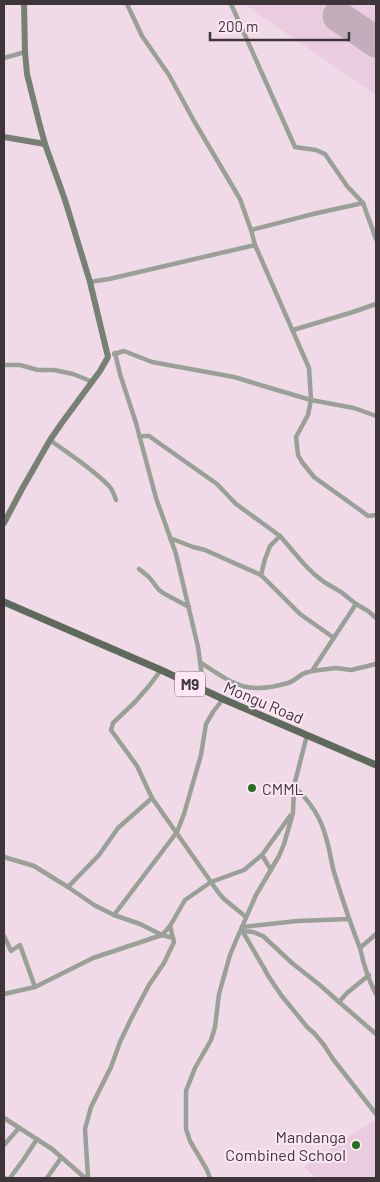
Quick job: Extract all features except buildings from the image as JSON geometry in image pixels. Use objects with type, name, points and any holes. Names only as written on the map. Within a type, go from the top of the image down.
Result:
[{"type":"main road","points":[[4,523],[50,440],[93,382],[108,356],[90,282],[65,200],[44,144],[27,74],[24,52],[24,4]]},
{"type":"main road","points":[[4,137],[44,144]]},
{"type":"main road","name":"Mongu Road","points":[[4,602],[376,765]]},
{"type":"street","points":[[127,4],[142,36],[168,75],[240,199],[255,245],[310,368],[311,400],[308,414],[296,436],[298,455],[314,477],[368,516],[376,515]]},
{"type":"street","points":[[231,4],[296,147],[316,150],[325,154],[346,186],[363,203],[376,239]]},
{"type":"street","points":[[4,58],[24,52]]},
{"type":"street","points":[[251,230],[363,203]]},
{"type":"street","points":[[90,282],[255,245]]},
{"type":"street","points":[[293,330],[376,304]]},
{"type":"street","points":[[108,356],[124,351],[152,362],[234,377],[311,400],[354,408],[376,416]]},
{"type":"street","points":[[115,353],[156,498],[176,554],[201,663],[204,690]]},
{"type":"street","points":[[4,365],[20,365],[38,370],[54,370],[73,374],[93,382]]},
{"type":"street","points":[[139,436],[149,436],[206,475],[236,504],[280,536],[314,574],[342,592],[376,618]]},
{"type":"street","points":[[50,440],[110,487],[116,500]]},
{"type":"street","points":[[261,575],[270,546],[280,536]]},
{"type":"street","points":[[170,538],[205,550],[261,575],[300,614],[334,638]]},
{"type":"street","points":[[139,569],[163,593],[189,607]]},
{"type":"street","points":[[312,671],[356,604]]},
{"type":"street","points":[[201,663],[232,683],[253,689],[289,682],[312,671],[336,668],[351,670],[376,664]]},
{"type":"street","points":[[161,670],[149,686],[113,723],[111,730],[137,766],[152,798],[211,882],[224,899],[246,917]]},
{"type":"street","points":[[114,915],[177,832],[201,755],[206,724],[223,699]]},
{"type":"street","points":[[210,1178],[190,1141],[186,1129],[186,1091],[195,1068],[211,1040],[215,1027],[219,994],[230,955],[256,895],[284,844],[293,813],[294,786],[307,735]]},
{"type":"street","points":[[294,786],[314,809],[324,830],[332,868],[348,919],[376,994]]},
{"type":"street","points":[[68,886],[99,855],[118,828],[152,798]]},
{"type":"street","points":[[4,994],[35,988],[94,958],[162,935],[170,926],[185,900],[211,882],[244,870],[262,855],[293,813]]},
{"type":"street","points":[[262,855],[271,870]]},
{"type":"street","points":[[4,857],[34,866],[68,886],[94,905],[114,915],[173,938]]},
{"type":"street","points":[[242,930],[304,921],[348,919]]},
{"type":"street","points":[[87,1178],[85,1130],[91,1107],[111,1067],[132,1017],[149,985],[164,963],[174,942],[170,926]]},
{"type":"street","points":[[242,930],[263,936],[376,1034]]},
{"type":"street","points":[[242,930],[269,978],[281,995],[324,1045],[376,1114]]},
{"type":"street","points":[[360,948],[376,934]]},
{"type":"street","points":[[4,936],[11,951],[20,945],[35,988]]},
{"type":"street","points":[[339,1002],[369,975]]},
{"type":"street","points":[[4,1118],[37,1139],[87,1178]]},
{"type":"street","points":[[4,1145],[18,1128]]},
{"type":"street","points":[[10,1178],[37,1139]]},
{"type":"street","points":[[47,1178],[61,1158]]},
{"type":"shaded area","points":[[244,4],[376,4],[376,95]]},
{"type":"shaded area","name":"Mandanga Combined School","points":[[373,1121],[376,1124],[376,1178],[316,1178],[304,1167]]},
{"type":"runway","points":[[338,16],[376,42]]},
{"type":"place","name":"CMML","points":[[252,788]]},
{"type":"place","name":"Mandanga Combined School","points":[[356,1145]]}]
